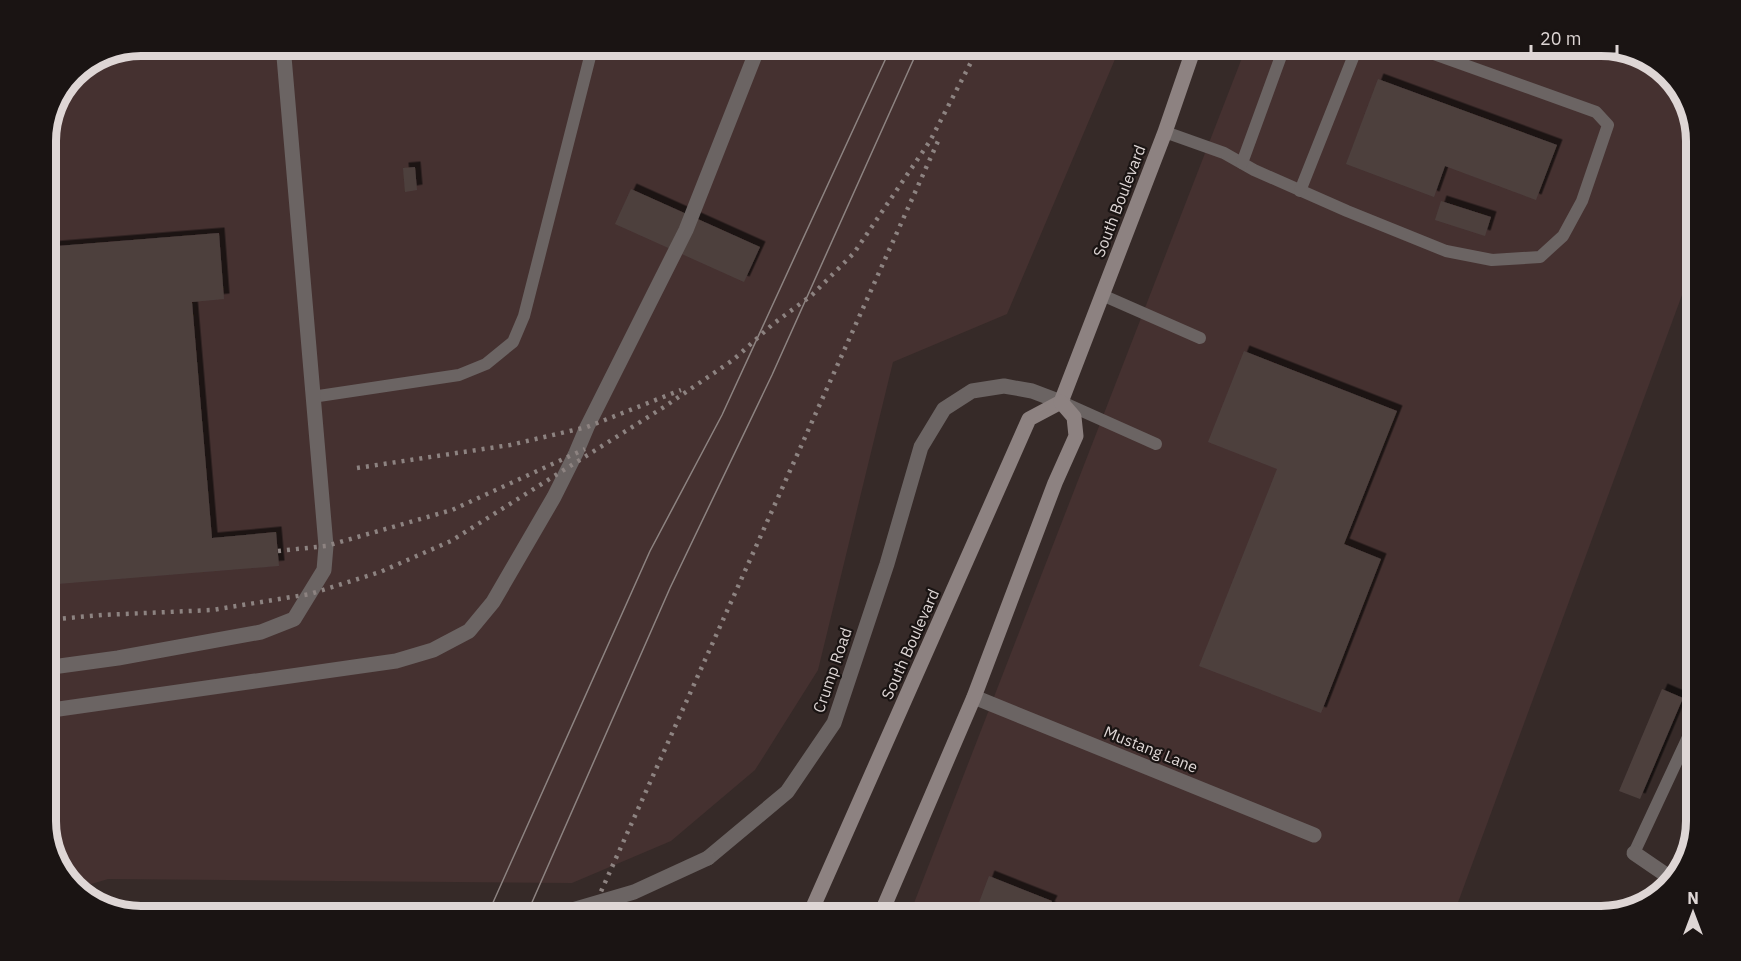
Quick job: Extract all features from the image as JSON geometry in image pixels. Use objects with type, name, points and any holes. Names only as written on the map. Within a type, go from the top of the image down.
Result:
[{"type":"main road","name":"South Boulevard","points":[[813,906],[1029,419],[1061,402],[1165,132],[1192,55]]},
{"type":"main road","points":[[884,906],[974,697],[1055,483],[1076,436],[1074,417],[1061,402]]},
{"type":"street","points":[[56,666],[118,658],[261,632],[294,619],[324,570],[326,546],[284,55]]},
{"type":"street","points":[[56,709],[396,662],[434,650],[469,632],[493,602],[570,466],[587,426],[686,230],[755,55]]},
{"type":"street","name":"Crump Road","points":[[586,906],[634,892],[708,858],[787,792],[834,723],[887,564],[921,447],[944,409],[972,391],[1004,386],[1032,391],[1061,402]]},
{"type":"street","name":"Mustang Lane","points":[[974,697],[1314,835]]},
{"type":"street","points":[[1634,853],[1666,875]]},
{"type":"lane","points":[[312,396],[459,375],[486,364],[513,342],[524,316],[590,55]]},
{"type":"lane","points":[[1242,162],[1281,55]]},
{"type":"lane","points":[[1300,191],[1354,55]]},
{"type":"lane","points":[[1165,132],[1224,153],[1300,191],[1446,251],[1492,260],[1539,257],[1563,236],[1582,201],[1608,125],[1596,112],[1437,55]]},
{"type":"lane","points":[[1102,294],[1200,338]]},
{"type":"lane","points":[[1061,402],[1156,444]]},
{"type":"lane","points":[[1634,853],[1686,742]]},
{"type":"shaded area","points":[[140,55],[1117,55],[1007,314],[893,362],[818,670],[755,770],[671,841],[572,883],[108,879],[86,886],[77,877],[64,858],[56,826],[56,135],[62,108],[80,80],[108,62]]},
{"type":"shaded area","points":[[1243,55],[1600,55],[1622,58],[1638,64],[1657,77],[1677,103],[1684,124],[1685,286],[1457,906],[913,906]]},
{"type":"building","points":[[1378,79],[1557,145],[1536,200],[1445,166],[1434,197],[1346,164]]},
{"type":"building","points":[[415,167],[417,190],[405,192],[403,168]]},
{"type":"building","points":[[631,189],[760,247],[744,282],[615,224]]},
{"type":"building","points":[[1441,201],[1491,217],[1485,236],[1435,220]]},
{"type":"building","points":[[219,233],[224,299],[192,302],[212,538],[276,532],[279,566],[56,584],[56,246]]},
{"type":"building","points":[[1244,351],[1397,411],[1344,544],[1381,559],[1321,713],[1199,666],[1277,469],[1208,442]]},
{"type":"building","points":[[1662,689],[1683,698],[1640,799],[1619,791]]},
{"type":"building","points":[[989,876],[1052,901],[1050,906],[978,906]]},
{"type":"tram line","points":[[491,906],[650,551],[722,415],[887,55]]},
{"type":"tram line","points":[[530,906],[670,588],[772,375],[916,55]]},
{"type":"railway","points":[[56,619],[212,610],[310,594],[380,572],[451,541],[664,407],[733,360],[773,324],[812,295],[854,253],[930,141],[975,55]]},
{"type":"railway","points":[[594,906],[939,139]]},
{"type":"railway","points":[[357,468],[510,445],[587,427],[681,390]]},
{"type":"railway","points":[[278,551],[326,546],[452,510],[585,449]]}]
